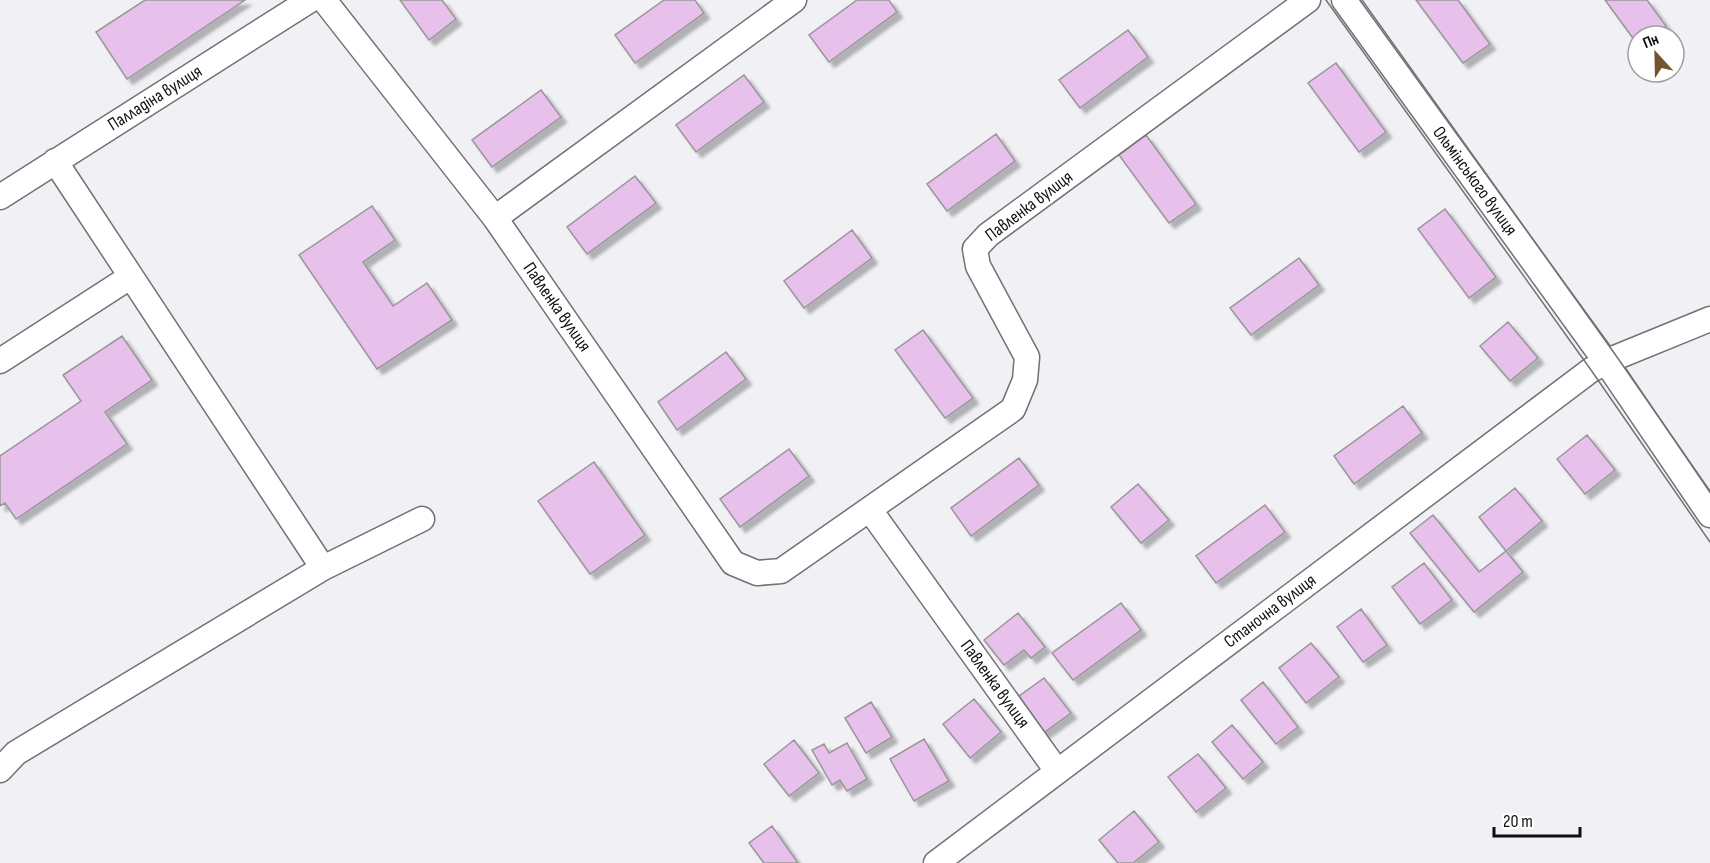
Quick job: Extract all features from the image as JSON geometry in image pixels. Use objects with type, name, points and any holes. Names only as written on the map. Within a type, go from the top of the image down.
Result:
[{"type":"street","name":"Палладіна вулиця","points":[[0,197],[310,0]]},
{"type":"street","name":"Павленка вулиця","points":[[324,0],[495,218],[733,563],[757,573],[781,572],[1012,409],[1025,380],[1027,357],[978,266],[975,249],[988,235],[1308,0]]},
{"type":"street","points":[[495,218],[794,0]]},
{"type":"street","name":"Ольмінського вулиця","points":[[1344,0],[1606,363],[1710,515]]},
{"type":"street","points":[[55,161],[323,568]]},
{"type":"street","points":[[0,361],[130,277]]},
{"type":"street","points":[[1606,363],[1710,319]]},
{"type":"street","name":"Станочна вулиця","points":[[936,863],[1582,378],[1606,363]]},
{"type":"street","name":"Павленка вулиця","points":[[870,510],[1057,771]]},
{"type":"street","points":[[0,771],[16,753],[323,568],[423,519]]},
{"type":"building","points":[[145,0],[245,0],[127,79],[96,32]]},
{"type":"building","points":[[400,0],[442,0],[456,19],[429,40]]},
{"type":"building","points":[[664,0],[695,0],[704,13],[635,63],[615,35]]},
{"type":"building","points":[[857,0],[889,0],[897,12],[829,62],[809,35]]},
{"type":"building","points":[[1416,0],[1458,0],[1490,44],[1463,63]]},
{"type":"building","points":[[1605,0],[1647,0],[1665,24],[1626,24],[1626,29]]},
{"type":"building","points":[[1128,30],[1148,57],[1080,108],[1059,80]]},
{"type":"building","points":[[1336,63],[1386,132],[1359,152],[1308,83]]},
{"type":"building","points":[[744,75],[764,102],[696,152],[676,125]]},
{"type":"building","points":[[541,90],[561,117],[492,167],[472,140]]},
{"type":"building","points":[[996,134],[1015,161],[947,211],[927,184]]},
{"type":"building","points":[[1146,135],[1196,204],[1169,223],[1119,155]]},
{"type":"building","points":[[635,176],[656,203],[587,254],[567,227]]},
{"type":"building","points":[[372,206],[395,240],[363,262],[393,306],[427,283],[452,320],[377,369],[299,255]]},
{"type":"building","points":[[1445,209],[1496,277],[1469,298],[1418,229]]},
{"type":"building","points":[[852,230],[872,258],[804,308],[784,281]]},
{"type":"building","points":[[1299,258],[1319,285],[1251,335],[1230,308]]},
{"type":"building","points":[[1508,322],[1538,358],[1510,381],[1480,346]]},
{"type":"building","points":[[923,330],[973,398],[945,418],[895,350]]},
{"type":"building","points":[[122,336],[152,380],[105,412],[127,444],[16,519],[5,503],[0,506],[0,456],[81,401],[63,375]]},
{"type":"building","points":[[726,352],[746,379],[677,430],[658,402]]},
{"type":"building","points":[[1403,406],[1422,433],[1354,484],[1334,456]]},
{"type":"building","points":[[1587,435],[1615,470],[1585,494],[1557,459]]},
{"type":"building","points":[[789,449],[809,476],[740,527],[720,499]]},
{"type":"building","points":[[1019,458],[1039,485],[971,536],[951,508]]},
{"type":"building","points":[[594,462],[645,535],[590,574],[538,501]]},
{"type":"building","points":[[1138,484],[1169,520],[1141,543],[1111,507]]},
{"type":"building","points":[[1515,488],[1542,521],[1506,551],[1479,517]]},
{"type":"building","points":[[1265,505],[1285,532],[1216,583],[1196,556]]},
{"type":"building","points":[[1433,515],[1479,572],[1506,551],[1523,572],[1474,612],[1410,533]]},
{"type":"building","points":[[1424,563],[1452,600],[1420,624],[1392,587]]},
{"type":"building","points":[[1121,603],[1141,630],[1073,680],[1052,653]]},
{"type":"building","points":[[1361,609],[1387,645],[1363,662],[1337,627]]},
{"type":"building","points":[[1018,613],[1045,647],[1031,658],[1024,650],[1004,665],[984,640]]},
{"type":"building","points":[[1311,643],[1339,677],[1306,703],[1279,668]]},
{"type":"building","points":[[1044,678],[1071,713],[1042,734],[1015,699]]},
{"type":"building","points":[[1263,682],[1298,727],[1276,744],[1241,700]]},
{"type":"building","points":[[974,699],[1001,732],[970,758],[943,724]]},
{"type":"building","points":[[871,702],[892,737],[866,753],[845,718]]},
{"type":"building","points":[[1232,725],[1263,762],[1243,779],[1212,742]]},
{"type":"building","points":[[924,739],[949,781],[914,801],[890,759]]},
{"type":"building","points":[[794,740],[819,773],[789,796],[764,764]]},
{"type":"building","points":[[847,743],[867,779],[847,791],[840,780],[832,785],[812,750],[824,744],[829,753]]},
{"type":"building","points":[[1198,754],[1226,788],[1196,812],[1168,777]]},
{"type":"building","points":[[1134,811],[1159,842],[1133,863],[1118,863],[1099,840]]},
{"type":"building","points":[[772,826],[798,863],[764,863],[749,843]]},
{"type":"tram line","points":[[1326,0],[1591,370],[1710,542]]},
{"type":"tram line","points":[[1362,0],[1710,491]]}]
